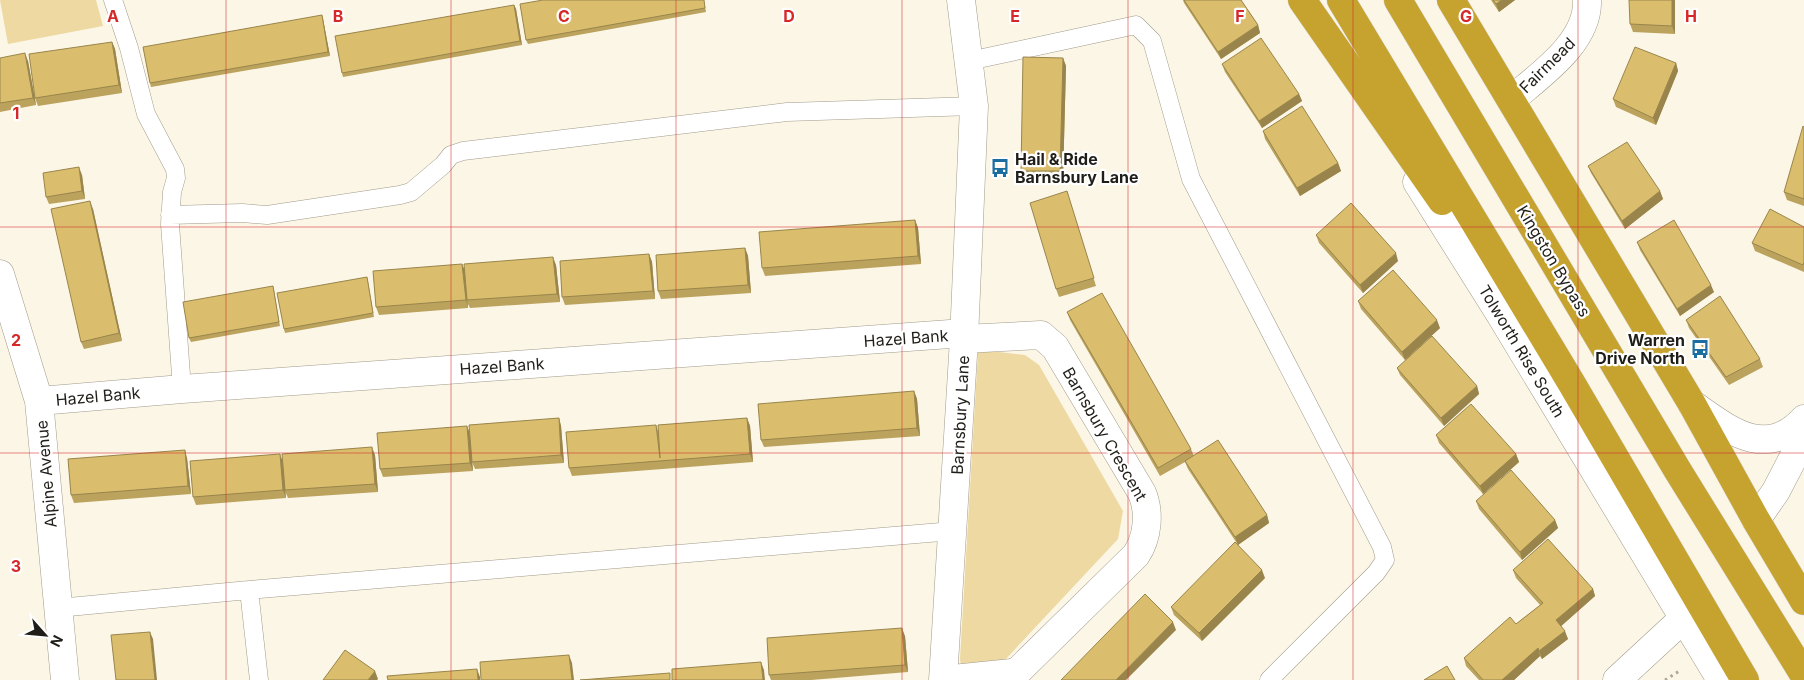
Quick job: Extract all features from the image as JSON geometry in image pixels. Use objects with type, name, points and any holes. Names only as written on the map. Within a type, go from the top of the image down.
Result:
[{"type":"highway","points":[[1302,0],[1317,24],[1572,384]]},
{"type":"highway","points":[[1340,0],[1572,384]]},
{"type":"highway","name":"Kingston Bypass","points":[[1398,0],[1678,471],[1804,675]]},
{"type":"highway","points":[[1451,0],[1692,404],[1756,520],[1804,601]]},
{"type":"highway","name":"Tolworth Rise South","points":[[1572,384],[1746,680]]},
{"type":"street","name":"Barnsbury Lane","points":[[943,680],[964,336],[974,106],[961,0]]},
{"type":"street","name":"Fairmead","points":[[1511,100],[1557,60],[1578,35],[1587,9],[1587,0]]},
{"type":"street","name":"Tolworth Rise South","points":[[1317,24],[1500,314],[1721,680]]},
{"type":"street","name":"Alpine Avenue","points":[[0,274],[39,401],[65,680]]},
{"type":"street","name":"Barnsbury Crescent","points":[[943,680],[1012,673],[1018,670],[1136,555],[1144,536],[1146,522],[1146,507],[1142,493],[1055,347],[1048,339],[1041,335],[964,336]]},
{"type":"street","name":"Hazel Bank","points":[[39,401],[182,389],[964,336]]},
{"type":"street","points":[[1692,404],[1722,425],[1745,437],[1769,441],[1794,430],[1804,420]]},
{"type":"street","points":[[1756,520],[1776,491],[1804,437]]},
{"type":"street","points":[[1617,680],[1684,618]]},
{"type":"lane","points":[[113,0],[129,48],[146,114],[175,169],[176,178],[172,192],[170,215],[182,389]]},
{"type":"lane","points":[[969,61],[1136,25],[1152,41],[1191,179],[1382,547],[1385,560],[1376,573],[1270,680]]},
{"type":"lane","points":[[170,215],[267,214],[400,195],[411,192],[451,155],[463,151],[787,112],[974,106]]},
{"type":"lane","points":[[58,608],[249,590],[953,531]]},
{"type":"lane","points":[[249,590],[259,680]]},
{"type":"path","points":[[1665,680],[1669,678]]},
{"type":"shaded area","points":[[0,0],[96,0],[103,26],[8,44]]},
{"type":"shaded area","points":[[990,351],[1025,355],[1039,365],[1123,511],[1118,539],[1003,662],[961,665],[978,353]]},
{"type":"building","points":[[543,0],[704,0],[705,8],[526,40],[520,4]]},
{"type":"building","points":[[1184,0],[1241,0],[1258,25],[1218,52]]},
{"type":"building","points":[[1493,0],[1502,0],[1496,4]]},
{"type":"building","points":[[1629,0],[1672,0],[1672,26],[1630,24]]},
{"type":"building","points":[[514,5],[520,41],[342,73],[335,36]]},
{"type":"building","points":[[322,15],[328,52],[150,83],[143,47]]},
{"type":"building","points":[[1261,38],[1299,94],[1259,121],[1222,64]]},
{"type":"building","points":[[112,42],[119,85],[35,98],[29,54]]},
{"type":"building","points":[[1635,47],[1676,63],[1653,118],[1613,99]]},
{"type":"building","points":[[25,53],[33,98],[0,103],[0,58]]},
{"type":"building","points":[[1023,57],[1063,58],[1060,171],[1021,171]]},
{"type":"building","points":[[1302,106],[1338,163],[1297,188],[1263,131]]},
{"type":"building","points":[[1804,127],[1804,199],[1784,192]]},
{"type":"building","points":[[1627,142],[1660,191],[1622,221],[1588,166]]},
{"type":"building","points":[[79,167],[82,191],[46,197],[43,173]]},
{"type":"building","points":[[1067,191],[1094,278],[1056,289],[1030,203]]},
{"type":"building","points":[[90,201],[119,333],[81,342],[51,209]]},
{"type":"building","points":[[1351,203],[1396,253],[1360,285],[1316,235]]},
{"type":"building","points":[[1770,209],[1804,227],[1803,265],[1752,243]]},
{"type":"building","points":[[915,220],[918,256],[762,268],[759,232]]},
{"type":"building","points":[[1674,220],[1711,285],[1677,309],[1637,242]]},
{"type":"building","points":[[745,248],[748,285],[658,291],[656,255]]},
{"type":"building","points":[[649,254],[653,291],[562,297],[560,261]]},
{"type":"building","points":[[553,257],[557,294],[467,300],[464,264]]},
{"type":"building","points":[[462,264],[466,300],[376,307],[373,271]]},
{"type":"building","points":[[1393,270],[1437,320],[1402,352],[1358,301]]},
{"type":"building","points":[[367,277],[373,313],[284,329],[277,293]]},
{"type":"building","points":[[273,286],[279,322],[189,338],[183,302]]},
{"type":"building","points":[[1102,293],[1191,449],[1158,468],[1067,312]]},
{"type":"building","points":[[1720,296],[1760,359],[1726,377],[1686,320]]},
{"type":"building","points":[[1432,336],[1477,386],[1441,418],[1397,368]]},
{"type":"building","points":[[914,391],[917,428],[761,440],[758,404]]},
{"type":"building","points":[[1471,404],[1516,454],[1480,486],[1436,435]]},
{"type":"building","points":[[559,418],[561,455],[472,462],[469,425]]},
{"type":"building","points":[[747,418],[750,454],[569,468],[566,432],[656,425],[660,458],[658,425]]},
{"type":"building","points":[[467,426],[470,463],[380,469],[377,433]]},
{"type":"building","points":[[1218,440],[1267,515],[1235,537],[1185,461]]},
{"type":"building","points":[[372,447],[375,484],[285,490],[282,454]]},
{"type":"building","points":[[185,450],[188,486],[71,495],[68,459]]},
{"type":"building","points":[[280,454],[283,490],[193,497],[190,461]]},
{"type":"building","points":[[1511,470],[1555,520],[1520,552],[1476,501]]},
{"type":"building","points":[[1548,539],[1593,589],[1556,620],[1565,631],[1539,651],[1538,648],[1502,680],[1483,680],[1464,658],[1510,617],[1516,624],[1543,603],[1513,570]]},
{"type":"building","points":[[1235,542],[1262,570],[1199,633],[1171,607]]},
{"type":"building","points":[[1145,594],[1173,622],[1116,680],[1061,680]]},
{"type":"building","points":[[902,628],[905,665],[769,675],[767,638]]},
{"type":"building","points":[[150,632],[155,680],[116,680],[111,635]]},
{"type":"building","points":[[345,650],[375,671],[368,680],[323,680]]},
{"type":"building","points":[[569,655],[572,680],[481,680],[480,662]]},
{"type":"building","points":[[761,662],[763,680],[672,680],[672,669]]},
{"type":"building","points":[[1447,666],[1455,680],[1424,680]]},
{"type":"building","points":[[477,669],[478,680],[388,680],[387,676]]},
{"type":"building","points":[[670,673],[670,680],[580,680]]},
{"type":"place","name":"Hail & Ride Barnsbury Lane","points":[[1000,168]]},
{"type":"place","name":"Warren Drive North","points":[[1700,349]]}]
